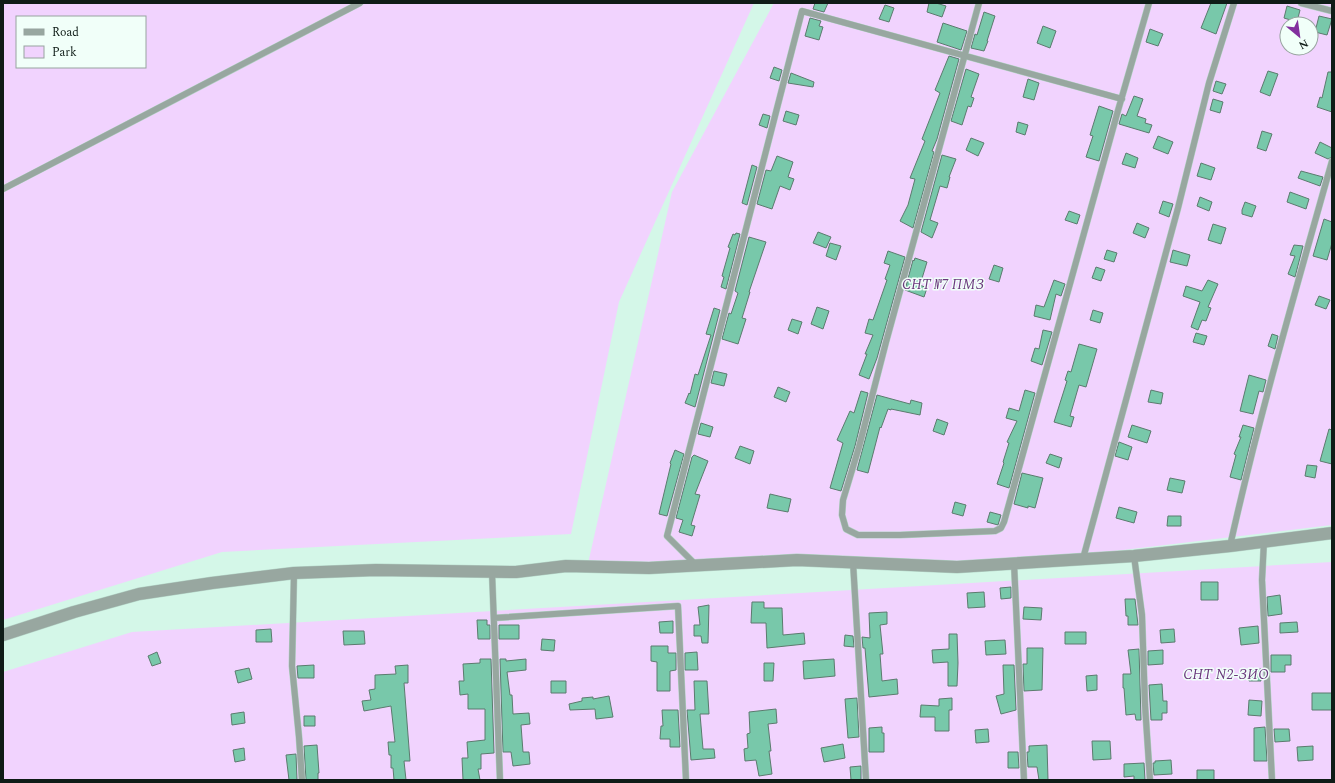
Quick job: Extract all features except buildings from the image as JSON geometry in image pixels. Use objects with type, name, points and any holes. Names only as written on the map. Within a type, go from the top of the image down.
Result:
[{"type":"street","points":[[3,635],[74,612],[139,594],[294,573],[376,570],[516,572],[566,566],[649,568],[797,560],[957,567],[1134,556],[1332,533]]},
{"type":"lane","points":[[3,189],[360,3]]},
{"type":"lane","points":[[979,3],[886,342],[859,447],[843,500],[842,515],[846,529],[858,535],[900,535],[996,531],[1004,522],[1149,3]]},
{"type":"lane","points":[[1084,555],[1178,208],[1209,83],[1234,3]]},
{"type":"lane","points":[[1300,3],[1332,11]]},
{"type":"lane","points":[[696,566],[667,536],[802,11],[1122,98]]},
{"type":"lane","points":[[1230,546],[1247,469],[1332,162]]},
{"type":"lane","points":[[1264,541],[1262,580],[1272,780]]},
{"type":"lane","points":[[1134,556],[1142,615],[1145,706],[1150,780]]},
{"type":"lane","points":[[853,562],[866,780]]},
{"type":"lane","points":[[1014,564],[1024,780]]},
{"type":"lane","points":[[492,572],[500,780]]},
{"type":"lane","points":[[294,573],[292,666],[302,780]]},
{"type":"lane","points":[[494,618],[678,606],[686,780]]},
{"type":"green space","points":[[3,3],[754,3],[619,302],[571,534],[222,552],[3,620]]},
{"type":"green space","name":"СНТ №7 ПМЗ","points":[[774,3],[1332,3],[1332,525],[1014,563],[587,568],[672,192]]},
{"type":"green space","name":"СНТ N2-ЗИО","points":[[1332,562],[1332,780],[3,780],[3,672],[132,632]]}]
